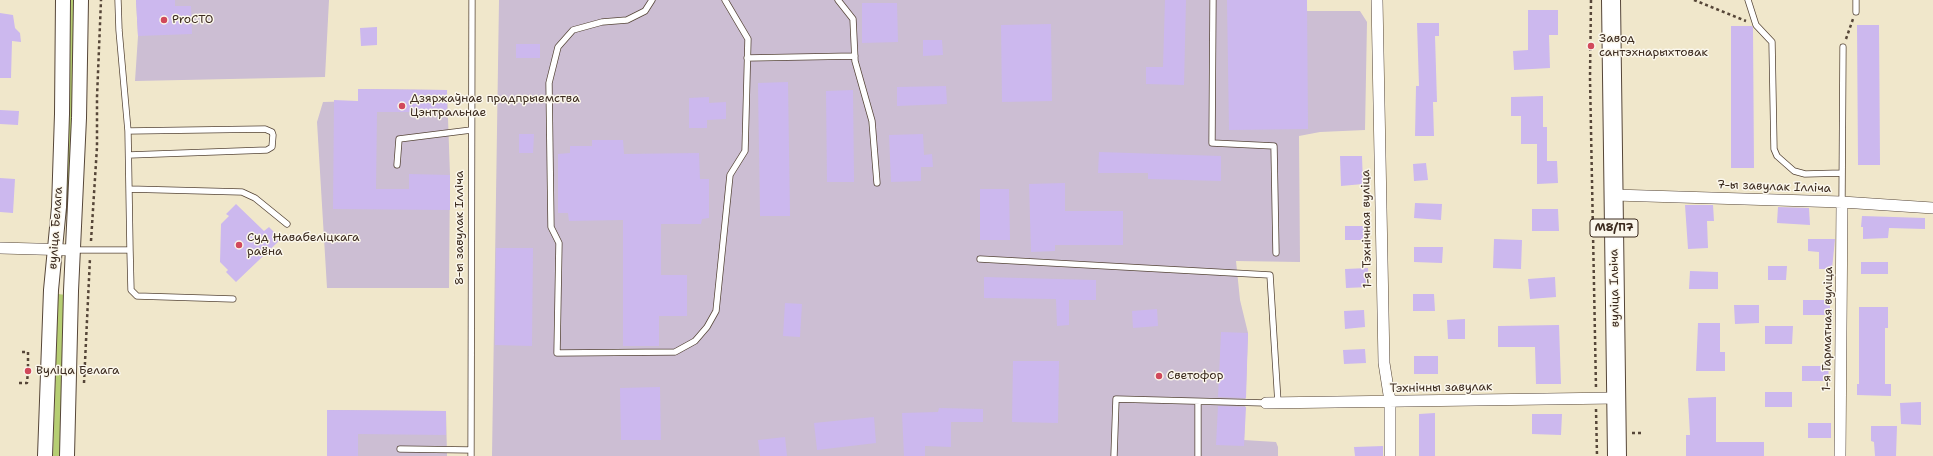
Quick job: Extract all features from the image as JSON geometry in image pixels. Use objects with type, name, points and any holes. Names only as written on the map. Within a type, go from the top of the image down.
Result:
[{"type":"main road","name":"вуліца Ільіча","points":[[1611,0],[1617,456]]},
{"type":"street","name":"вуліца Белага","points":[[45,456],[55,249],[59,207],[62,114],[63,0]]},
{"type":"street","name":"вуліца Белага","points":[[67,456],[73,250],[79,118],[81,0]]},
{"type":"street","name":"1-я Тэхнічная вуліца","points":[[1377,0],[1384,363],[1390,402],[1390,456]]},
{"type":"street","name":"7-ы завулак Ілліча","points":[[1614,195],[1842,202],[1933,208]]},
{"type":"street","name":"1-я Гарматная вуліца","points":[[1840,456],[1842,202]]},
{"type":"street","points":[[0,248],[73,250]]},
{"type":"street","name":"Тэхнічны завулак","points":[[1266,403],[1616,398]]},
{"type":"lane","points":[[118,0],[119,30],[128,131],[131,290],[137,296],[233,299]]},
{"type":"lane","name":"8-ы завулак Ілліча","points":[[471,453],[472,0]]},
{"type":"lane","points":[[652,0],[645,12],[627,20],[602,22],[573,30],[558,47],[549,83],[551,227],[559,243],[558,353],[675,352],[695,341],[707,327],[716,310],[730,175],[745,151],[748,39],[725,0]]},
{"type":"lane","points":[[838,0],[853,19],[854,56],[872,121],[877,183]]},
{"type":"lane","points":[[1213,0],[1212,143],[1274,146],[1276,253]]},
{"type":"lane","points":[[1748,0],[1756,25],[1772,42],[1774,149],[1777,156],[1794,171],[1805,174],[1842,173]]},
{"type":"lane","points":[[1856,0],[1856,12]]},
{"type":"lane","points":[[1842,47],[1842,202]]},
{"type":"lane","points":[[747,58],[854,56]]},
{"type":"lane","points":[[128,131],[265,129],[273,134],[272,147],[267,150],[129,155]]},
{"type":"lane","points":[[397,165],[399,139],[471,130]]},
{"type":"lane","points":[[129,190],[242,192],[255,198],[287,224]]},
{"type":"lane","points":[[73,250],[130,250]]},
{"type":"lane","points":[[980,259],[1270,275],[1278,403]]},
{"type":"lane","points":[[1114,456],[1116,399],[1266,403]]},
{"type":"lane","points":[[1198,402],[1198,456]]},
{"type":"lane","points":[[400,449],[471,453]]},
{"type":"path","points":[[84,386],[98,147],[97,97],[101,0]]},
{"type":"path","points":[[1591,0],[1590,78],[1597,456]]},
{"type":"path","points":[[1694,0],[1756,25]]},
{"type":"path","points":[[1842,47],[1856,12]]},
{"type":"path","points":[[19,383],[27,383],[28,371],[28,352],[20,352]]},
{"type":"shaded area","points":[[136,0],[329,0],[325,77],[135,81],[138,36]]},
{"type":"shaded area","points":[[499,0],[1307,0],[1307,11],[1360,11],[1367,22],[1365,130],[1320,132],[1299,136],[1300,262],[1236,261],[1240,300],[1248,333],[1244,440],[1276,442],[1278,447],[1278,456],[492,456]]},
{"type":"shaded area","points":[[358,89],[447,90],[450,175],[449,288],[327,288],[317,122],[323,102],[358,101]]},
{"type":"shaded area","points":[[327,410],[446,411],[447,456],[327,456]]},
{"type":"green space","points":[[69,0],[78,0],[70,213],[64,213]]},
{"type":"green space","points":[[58,294],[66,295],[62,456],[53,456]]},
{"type":"building","name":"ProСТО","points":[[136,0],[175,0],[175,6],[191,6],[192,34],[138,36]]},
{"type":"building","points":[[1165,0],[1186,0],[1184,85],[1146,84],[1146,67],[1163,67]]},
{"type":"building","points":[[1227,0],[1307,0],[1308,129],[1229,130]]},
{"type":"building","points":[[862,3],[897,3],[898,42],[862,43]]},
{"type":"building","points":[[1528,10],[1558,10],[1558,35],[1549,35],[1550,68],[1514,70],[1513,51],[1528,50]]},
{"type":"building","points":[[0,13],[13,15],[15,28],[20,33],[21,42],[12,41],[11,78],[0,78]]},
{"type":"building","points":[[1417,23],[1439,23],[1439,36],[1435,36],[1437,102],[1433,102],[1434,136],[1415,136],[1416,86],[1419,86]]},
{"type":"building","points":[[1051,24],[1052,101],[1002,102],[1001,25]]},
{"type":"building","points":[[1857,25],[1879,25],[1880,165],[1858,165]]},
{"type":"building","points":[[1731,26],[1752,26],[1753,28],[1754,168],[1731,168]]},
{"type":"building","points":[[377,27],[377,45],[361,46],[360,28]]},
{"type":"building","points":[[923,40],[942,40],[943,55],[923,56]]},
{"type":"building","points":[[516,44],[540,44],[540,58],[516,58]]},
{"type":"building","points":[[788,82],[790,216],[760,216],[758,83]]},
{"type":"building","points":[[946,86],[947,104],[897,106],[897,87]]},
{"type":"building","points":[[358,89],[447,90],[447,112],[377,112],[376,189],[409,189],[409,174],[450,175],[450,210],[333,209],[334,100],[358,101]]},
{"type":"building","points":[[853,90],[854,182],[827,182],[826,91]]},
{"type":"building","points":[[1543,96],[1543,127],[1547,127],[1547,161],[1557,161],[1558,183],[1537,184],[1537,144],[1521,144],[1521,116],[1511,116],[1511,97]]},
{"type":"building","points":[[709,97],[709,103],[726,102],[726,119],[707,120],[707,128],[689,128],[689,98]]},
{"type":"building","points":[[0,110],[19,111],[18,125],[0,124]]},
{"type":"building","points":[[519,134],[534,134],[533,153],[519,153]]},
{"type":"building","points":[[923,134],[924,155],[932,154],[933,167],[921,167],[921,181],[891,182],[889,135]]},
{"type":"building","points":[[592,140],[623,140],[624,154],[699,153],[700,179],[709,179],[709,218],[702,219],[701,224],[661,224],[661,275],[687,275],[687,316],[659,316],[659,346],[623,346],[623,220],[569,221],[568,213],[558,213],[558,154],[570,153],[570,146],[592,146]]},
{"type":"building","points":[[1099,152],[1221,156],[1221,181],[1148,179],[1148,173],[1098,173]]},
{"type":"building","points":[[1340,156],[1362,156],[1363,184],[1341,186]]},
{"type":"building","points":[[1426,163],[1428,180],[1414,181],[1413,164]]},
{"type":"building","points":[[0,178],[15,179],[13,213],[0,212]]},
{"type":"building","points":[[1065,183],[1065,211],[1123,211],[1123,245],[1055,245],[1055,251],[1031,252],[1029,184]]},
{"type":"building","points":[[980,189],[1009,189],[1010,240],[980,240]]},
{"type":"building","points":[[1415,203],[1442,204],[1441,220],[1414,218]]},
{"type":"building","points":[[236,204],[264,231],[269,227],[281,239],[236,282],[226,272],[228,270],[220,262],[221,224],[229,216],[226,214]]},
{"type":"building","points":[[1685,205],[1713,205],[1714,221],[1707,221],[1708,248],[1688,249]]},
{"type":"building","points":[[1778,207],[1809,208],[1810,225],[1777,223]]},
{"type":"building","points":[[1532,209],[1558,209],[1559,231],[1532,231]]},
{"type":"building","points":[[1862,216],[1925,218],[1925,229],[1889,228],[1888,238],[1863,239],[1863,227],[1861,227]]},
{"type":"building","points":[[1345,226],[1364,226],[1364,240],[1345,240]]},
{"type":"building","points":[[1494,239],[1522,240],[1521,269],[1493,268]]},
{"type":"building","points":[[1808,239],[1835,239],[1832,269],[1819,269],[1819,252],[1808,251]]},
{"type":"building","points":[[1414,247],[1443,247],[1442,263],[1414,262]]},
{"type":"building","points":[[496,248],[533,248],[532,346],[495,345]]},
{"type":"building","points":[[1861,262],[1888,262],[1888,274],[1861,274]]},
{"type":"building","points":[[1768,266],[1787,266],[1786,280],[1768,280]]},
{"type":"building","points":[[1368,268],[1369,287],[1346,288],[1345,269]]},
{"type":"building","points":[[1690,271],[1718,272],[1718,289],[1689,289]]},
{"type":"building","points":[[984,277],[1096,280],[1096,300],[1069,300],[1069,325],[1057,326],[1056,299],[984,298]]},
{"type":"building","points":[[1555,277],[1556,297],[1530,299],[1528,279]]},
{"type":"building","points":[[1413,294],[1434,294],[1435,311],[1413,311]]},
{"type":"building","points":[[1803,300],[1830,300],[1830,315],[1803,315]]},
{"type":"building","points":[[785,303],[802,304],[800,337],[783,336]]},
{"type":"building","points":[[1734,305],[1759,305],[1759,323],[1735,324]]},
{"type":"building","points":[[1859,307],[1888,307],[1888,328],[1885,328],[1885,384],[1891,384],[1891,396],[1857,395],[1857,384],[1859,384]]},
{"type":"building","points":[[1157,309],[1158,326],[1133,328],[1132,311]]},
{"type":"building","points":[[1364,310],[1365,327],[1345,329],[1344,311]]},
{"type":"building","points":[[1465,319],[1465,339],[1448,339],[1447,320]]},
{"type":"building","points":[[1698,323],[1720,323],[1720,352],[1725,352],[1725,371],[1696,371]]},
{"type":"building","points":[[1559,325],[1561,384],[1536,384],[1535,347],[1498,347],[1498,326]]},
{"type":"building","points":[[1765,326],[1793,326],[1792,344],[1765,344]]},
{"type":"building","points":[[1221,332],[1248,333],[1246,398],[1218,397]]},
{"type":"building","points":[[1365,349],[1366,363],[1344,364],[1343,350]]},
{"type":"building","points":[[1414,356],[1438,356],[1438,374],[1414,374]]},
{"type":"building","points":[[1013,361],[1059,361],[1058,423],[1012,422]]},
{"type":"building","points":[[1802,366],[1829,366],[1828,381],[1802,381]]},
{"type":"building","points":[[660,387],[661,440],[621,440],[620,388]]},
{"type":"building","points":[[1765,392],[1792,392],[1792,407],[1765,407]]},
{"type":"building","points":[[1716,397],[1716,442],[1764,442],[1764,456],[1686,456],[1686,435],[1690,435],[1688,398]]},
{"type":"building","points":[[1921,402],[1921,425],[1901,424],[1900,403]]},
{"type":"building","points":[[1218,406],[1246,407],[1244,446],[1216,445]]},
{"type":"building","points":[[939,408],[983,409],[983,422],[951,422],[951,447],[925,446],[925,456],[904,456],[902,413],[938,412]]},
{"type":"building","points":[[327,410],[446,411],[446,435],[358,434],[358,456],[327,456]]},
{"type":"building","points":[[1435,413],[1435,456],[1419,456],[1419,414]]},
{"type":"building","points":[[1532,414],[1562,414],[1561,435],[1532,434]]},
{"type":"building","points":[[874,417],[876,443],[817,450],[814,423]]},
{"type":"building","points":[[1808,423],[1831,423],[1831,438],[1808,438]]},
{"type":"building","points":[[1871,426],[1897,426],[1896,456],[1875,456],[1874,442],[1871,441]]},
{"type":"building","points":[[785,437],[787,456],[760,456],[758,440]]},
{"type":"building","points":[[1383,446],[1383,456],[1355,456],[1354,447]]},
{"type":"place","name":"ProСТО","points":[[164,20]]},
{"type":"place","name":"Завод сантэхнарыхтовак","points":[[1591,46]]},
{"type":"place","name":"Дзяржаўнае прадпрыемства Цэнтральнае","points":[[402,106]]},
{"type":"place","name":"Суд Навабеліцкага раёна","points":[[239,245]]},
{"type":"place","name":"Вуліца Белага","points":[[28,371]]},
{"type":"place","name":"Светофор","points":[[1159,376]]}]
